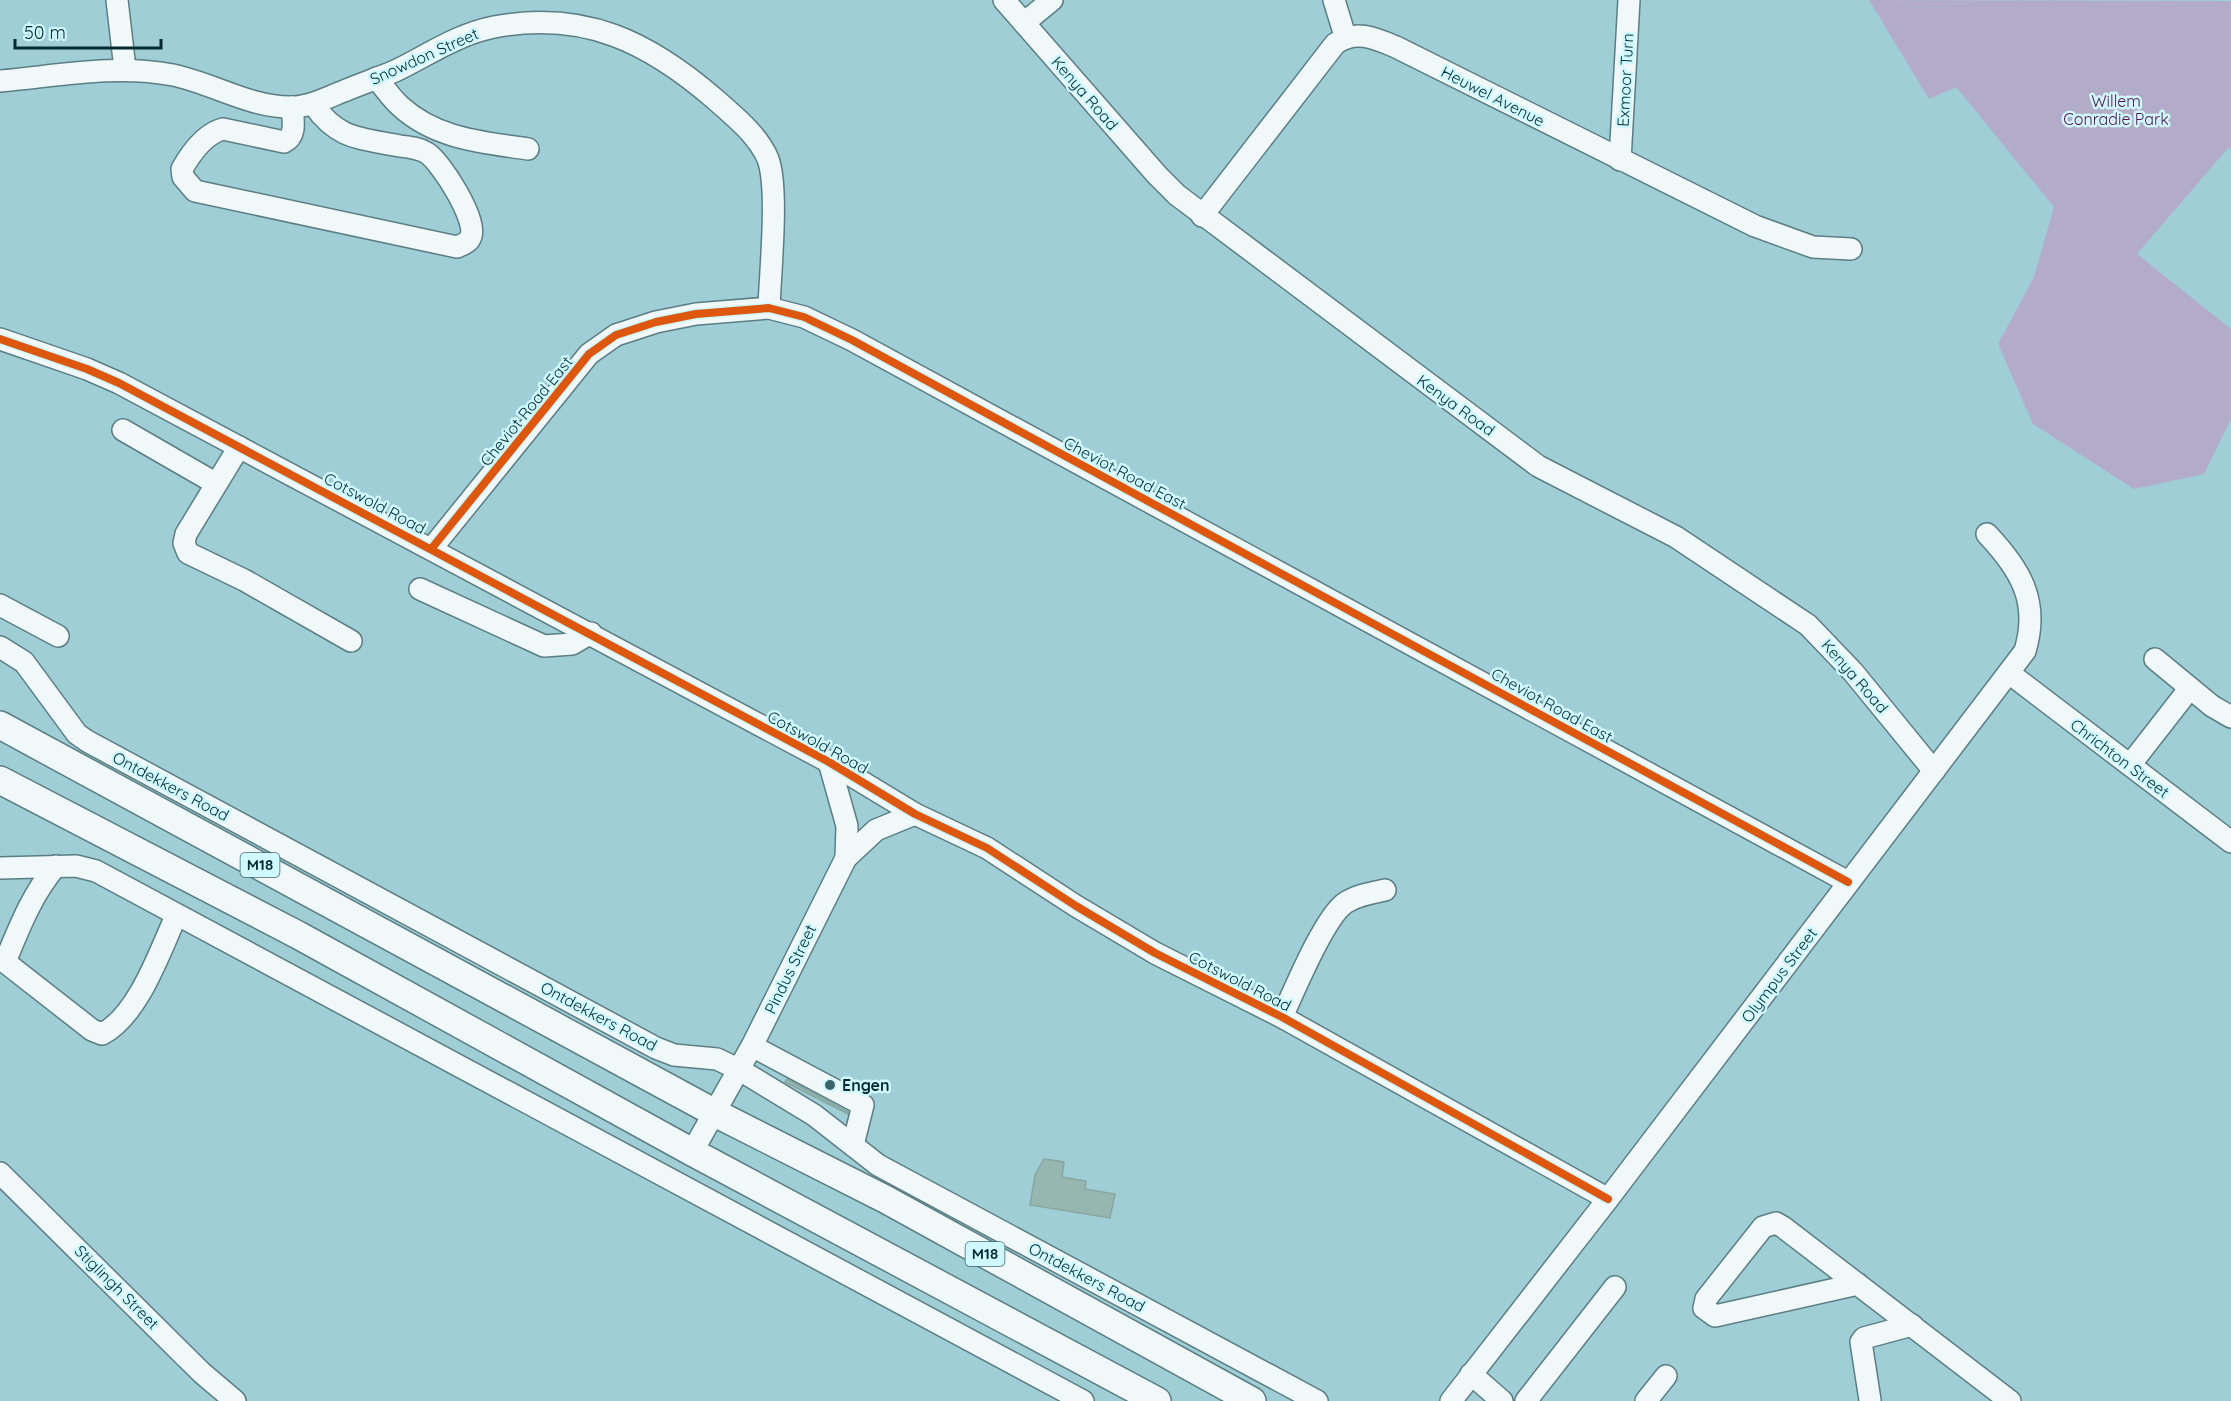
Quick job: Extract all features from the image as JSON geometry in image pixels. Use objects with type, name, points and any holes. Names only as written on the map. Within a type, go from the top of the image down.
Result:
[{"type":"main road","name":"Ontdekkers Road","points":[[0,725],[715,1113],[885,1199],[1252,1401]]},
{"type":"main road","name":"M18","points":[[0,780],[298,935],[692,1152],[1157,1401]]},
{"type":"street","points":[[117,0],[125,69]]},
{"type":"street","name":"Kenya Road","points":[[1005,0],[1157,175],[1202,216],[1538,466],[1676,537],[1808,625],[1853,672],[1934,771]]},
{"type":"street","points":[[1024,23],[1052,0]]},
{"type":"street","points":[[1202,216],[1335,44],[1345,36],[1334,0]]},
{"type":"street","name":"Exmoor Turn","points":[[1620,160],[1629,0]]},
{"type":"street","name":"Snowdon Street","points":[[0,81],[125,69],[174,75],[261,103],[303,105],[395,71],[435,48],[494,27],[573,23],[624,38],[668,61],[740,120],[768,160],[773,187],[768,308]]},
{"type":"street","name":"Heuwel Avenue","points":[[1345,36],[1376,39],[1396,47],[1620,160],[1782,238],[1813,247],[1851,249]]},
{"type":"street","points":[[376,78],[401,107],[435,129],[458,138],[528,149]]},
{"type":"street","points":[[303,105],[335,130],[420,149],[435,160],[470,215],[472,236],[468,242],[458,247],[195,191],[183,177],[182,169],[187,160],[206,136],[214,131],[223,129],[284,142],[293,135],[303,105]]},
{"type":"street","name":"Cheviot Road East","points":[[432,548],[589,354],[616,335],[656,322],[696,314],[768,308],[804,316],[1848,882]]},
{"type":"street","name":"Cotswold Road","points":[[0,339],[108,378],[591,633],[830,762],[915,814],[987,848],[1076,906],[1155,953],[1281,1017],[1608,1199]]},
{"type":"street","points":[[123,430],[215,483]]},
{"type":"street","points":[[239,447],[186,534],[184,543],[188,553],[244,580],[351,641]]},
{"type":"street","name":"Olympus Street","points":[[1451,1401],[1608,1199],[2025,651],[2030,626],[2030,608],[2023,580],[2009,558],[1987,534]]},
{"type":"street","points":[[420,590],[544,646],[572,644],[591,633]]},
{"type":"street","points":[[0,605],[58,636]]},
{"type":"street","name":"Ontdekkers Road","points":[[0,647],[24,662],[77,734],[87,741],[657,1048],[675,1055],[717,1059],[740,1070],[814,1115],[878,1165],[1317,1401]]},
{"type":"street","points":[[2155,659],[2190,688],[2231,717]]},
{"type":"street","name":"Chrichton Street","points":[[2009,673],[2231,842]]},
{"type":"street","points":[[2130,765],[2190,688]]},
{"type":"street","points":[[830,762],[847,826],[846,858]]},
{"type":"street","name":"Pindus Street","points":[[692,1152],[740,1070],[846,858],[876,830],[915,814]]},
{"type":"street","points":[[2,967],[41,883],[56,866]]},
{"type":"street","points":[[0,868],[76,866],[96,871],[1083,1401]]},
{"type":"street","points":[[1281,1017],[1329,923],[1343,905],[1356,896],[1385,890]]},
{"type":"street","points":[[2,967],[92,1030],[102,1034],[109,1030],[128,1010],[144,985],[176,916]]},
{"type":"street","points":[[0,927],[2,967]]},
{"type":"street","points":[[752,1047],[860,1102],[863,1110],[853,1145]]},
{"type":"street","name":"Stiglingh Street","points":[[0,1173],[202,1373],[236,1401]]},
{"type":"street","points":[[1858,1284],[1715,1316],[1704,1308],[1706,1299],[1763,1227],[1769,1223],[1783,1227],[1858,1284],[2010,1401]]},
{"type":"street","points":[[1526,1401],[1615,1287]]},
{"type":"street","points":[[1870,1400],[1861,1342],[1864,1338],[1911,1325]]},
{"type":"street","points":[[1471,1374],[1502,1401]]},
{"type":"street","points":[[1646,1401],[1666,1376]]},
{"type":"green space","name":"Willem Conradie Park","points":[[1869,0],[2231,1],[2231,150],[2228,148],[2137,254],[2231,329],[2231,419],[2204,474],[2134,489],[2033,424],[1998,344],[2034,277],[2054,207],[1956,87],[1929,99]]},
{"type":"building","points":[[787,1079],[848,1112],[848,1114],[785,1082]]},
{"type":"building","points":[[1044,1159],[1064,1162],[1062,1177],[1086,1181],[1085,1189],[1115,1194],[1110,1218],[1030,1205],[1035,1175]]},
{"type":"cycle path","points":[[432,548],[589,354],[616,335],[656,322],[696,314],[769,308],[804,317],[852,340],[1848,882]]},
{"type":"cycle path","points":[[0,339],[87,369],[119,383],[829,762],[915,814],[987,848],[1076,906],[1155,953],[1282,1017],[1608,1199]]},
{"type":"place","name":"Engen","points":[[830,1085]]}]
